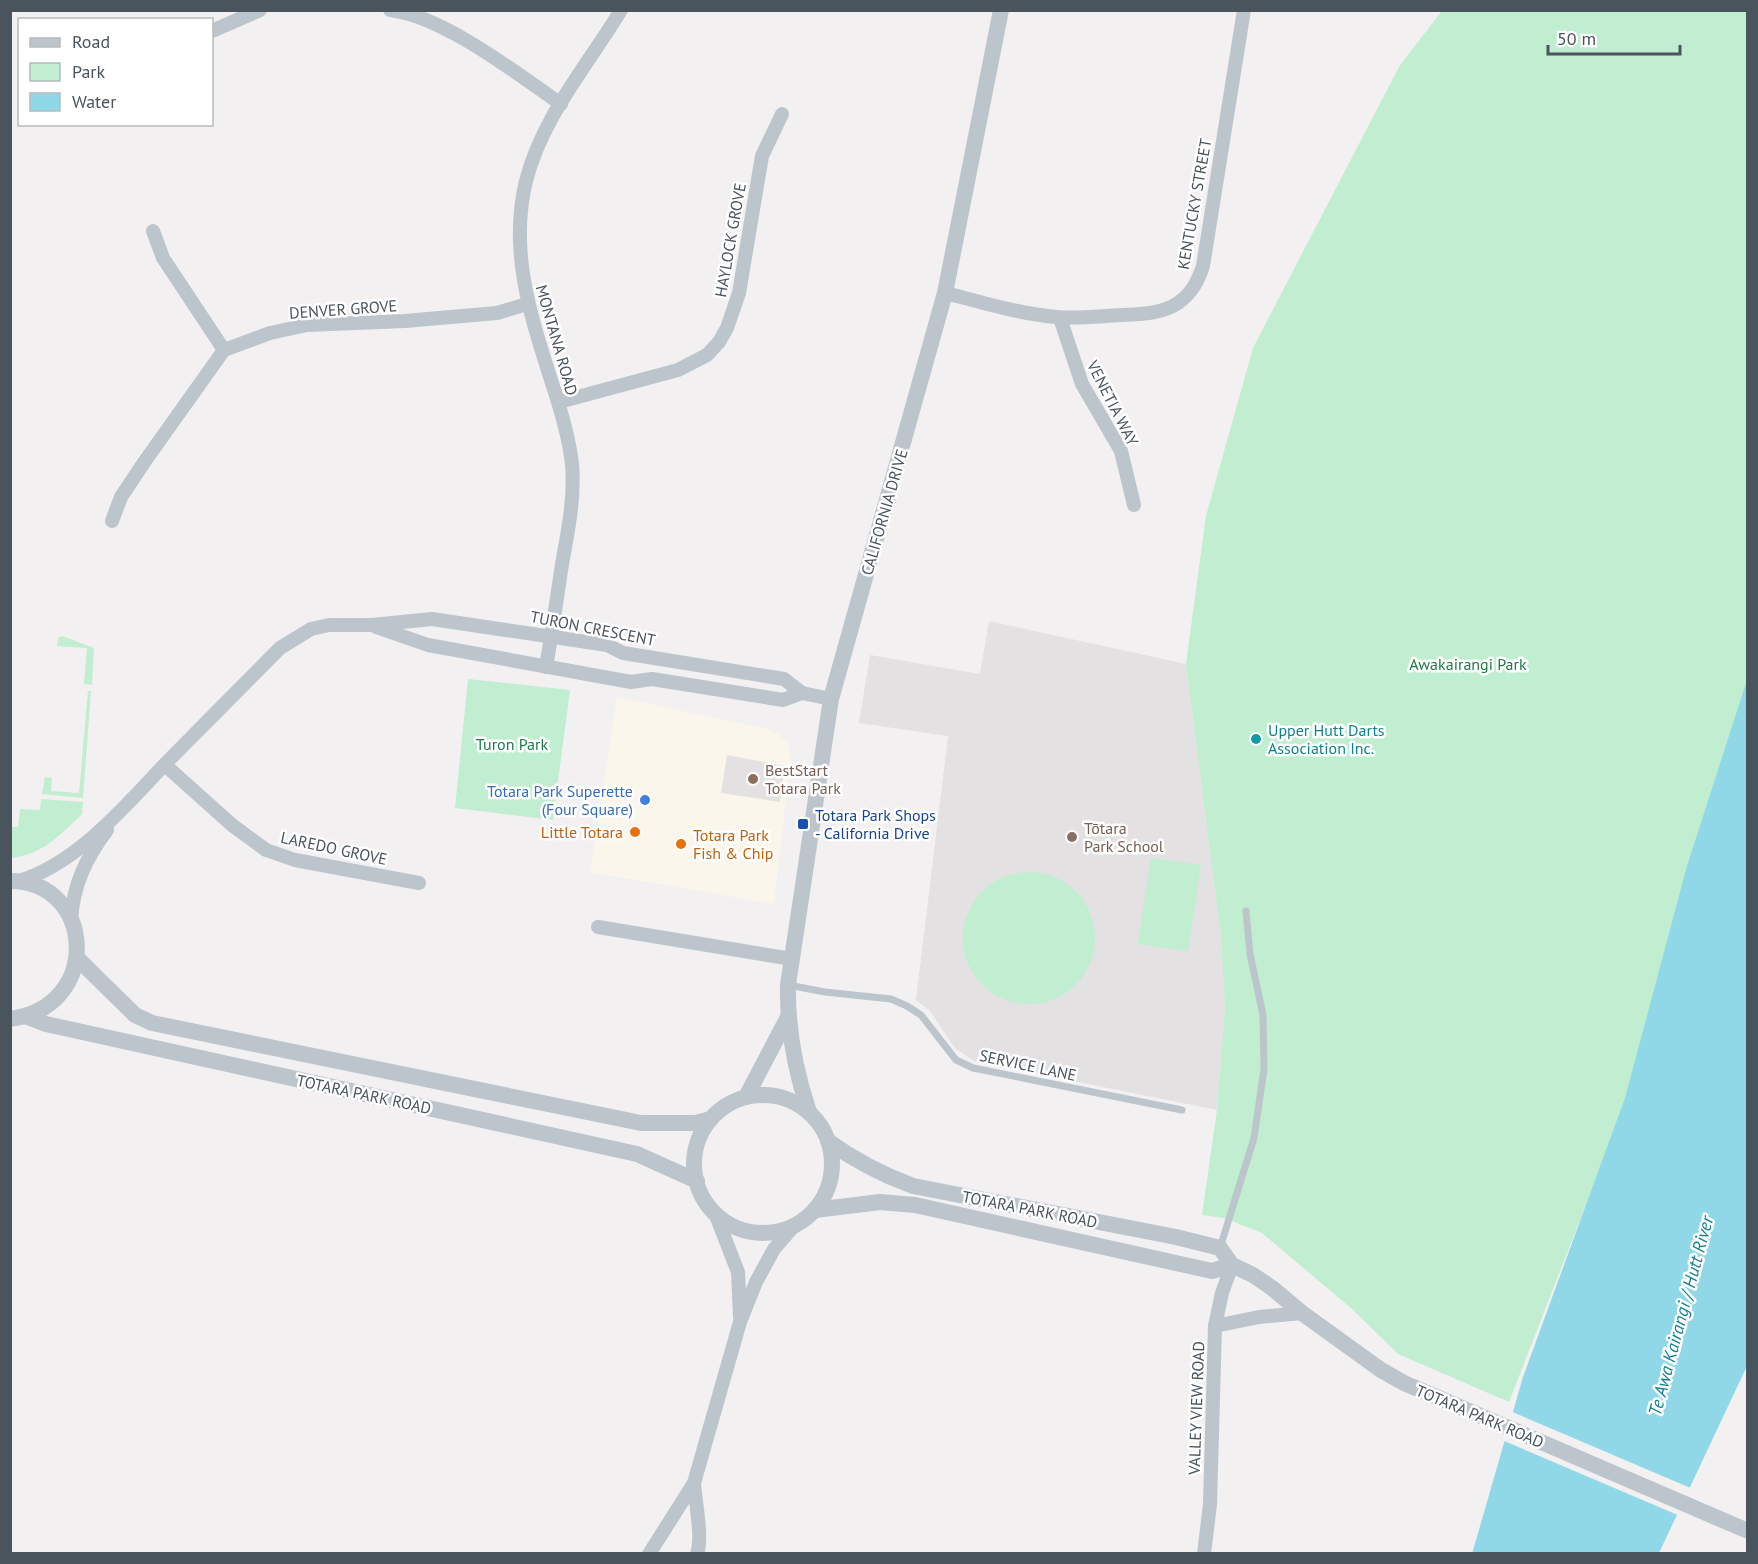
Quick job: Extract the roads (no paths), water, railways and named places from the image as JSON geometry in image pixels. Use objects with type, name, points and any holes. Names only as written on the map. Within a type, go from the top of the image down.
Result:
[{"type":"street","points":[[213,31],[260,10]]},
{"type":"street","points":[[390,10],[441,27],[493,57],[561,104]]},
{"type":"street","name":"MONTANA ROAD","points":[[546,667],[570,514],[571,456],[559,402],[527,304],[521,268],[520,212],[533,157],[544,133],[621,10]]},
{"type":"street","name":"CALIFORNIA DRIVE","points":[[809,1112],[793,1058],[788,1017],[788,985],[831,699],[945,293],[1001,10]]},
{"type":"street","name":"KENTUCKY STREET","points":[[945,293],[1030,314],[1060,318],[1144,314],[1177,304],[1190,293],[1203,266],[1244,10]]},
{"type":"street","name":"HAYLOCK GROVE","points":[[559,402],[678,370],[707,355],[719,342],[734,313],[739,293],[762,156],[782,114]]},
{"type":"street","points":[[112,521],[121,497],[145,460],[224,350],[163,258],[153,231]]},
{"type":"street","name":"DENVER GROVE","points":[[224,350],[270,333],[307,326],[497,313],[527,304]]},
{"type":"street","name":"VENETIA WAY","points":[[1060,318],[1082,384],[1121,451],[1134,505]]},
{"type":"street","name":"TURON CRESCENT","points":[[15,881],[48,870],[66,859],[124,807],[280,648],[311,629],[329,625],[372,625],[432,619],[552,635],[607,645],[623,653],[784,679],[802,693],[831,699]]},
{"type":"street","name":"TURON CRESCENT","points":[[372,625],[428,645],[631,682],[652,679],[783,699],[802,693]]},
{"type":"street","name":"LAREDO GROVE","points":[[165,765],[232,825],[266,850],[296,860],[419,883]]},
{"type":"street","name":"TURON CRESCENT","points":[[71,921],[72,900],[79,876],[98,842],[124,807]]},
{"type":"street","points":[[10,1019],[28,1017],[43,1010],[56,1000],[66,988],[73,974],[78,945],[71,921],[56,898],[44,890],[15,881]]},
{"type":"street","points":[[598,927],[792,959]]},
{"type":"street","name":"TOTARA PARK ROAD","points":[[77,958],[135,1015],[152,1023],[641,1123],[694,1123],[711,1119]]},
{"type":"street","name":"TOTARA PARK ROAD","points":[[28,1017],[46,1024],[637,1154],[697,1181]]},
{"type":"street","name":"CALIFORNIA DRIVE","points":[[746,1097],[788,1017]]},
{"type":"street","points":[[649,1554],[694,1483],[740,1322],[765,1265],[774,1249],[794,1226],[814,1210],[825,1195],[831,1178],[832,1159],[828,1142],[820,1125],[809,1112],[779,1097],[762,1095],[746,1097],[721,1110],[711,1119],[696,1148],[694,1165],[701,1193],[715,1213],[738,1272],[740,1322]]},
{"type":"street","name":"TOTARA PARK ROAD","points":[[828,1142],[852,1158],[893,1179],[913,1186],[1176,1237],[1220,1248],[1232,1265],[1272,1288],[1381,1371],[1404,1383],[1748,1531]]},
{"type":"street","name":"TOTARA PARK ROAD","points":[[814,1210],[880,1202],[915,1205],[1212,1271],[1232,1265]]},
{"type":"street","points":[[715,1213],[732,1226],[752,1232],[774,1232],[794,1226]]},
{"type":"street","name":"VALLEY VIEW ROAD","points":[[1204,1554],[1210,1504],[1215,1326],[1222,1293],[1232,1265]]},
{"type":"street","points":[[1215,1326],[1259,1317],[1302,1313]]},
{"type":"street","points":[[694,1483],[699,1550],[697,1554]]},
{"type":"lane","points":[[1220,1248],[1254,1138],[1264,1069],[1263,1015],[1250,954],[1246,910]]},
{"type":"lane","name":"SERVICE LANE","points":[[788,985],[825,992],[891,999],[907,1005],[921,1015],[956,1060],[973,1068],[1182,1110]]},
{"type":"water","name":"Te Awa Kairangi / Hutt River","points":[[1747,680],[1747,1366],[1659,1553],[1472,1554],[1523,1377],[1625,1098],[1687,866]]},
{"type":"place","name":"Upper Hutt Darts Association Inc.","points":[[1256,739]]},
{"type":"place","name":"BestStart Totara Park","points":[[753,779]]},
{"type":"place","name":"Totara Park Superette (Four Square)","points":[[645,800]]},
{"type":"place","name":"Totara Park Shops - California Drive","points":[[803,824]]},
{"type":"place","name":"Little Totara","points":[[635,832]]},
{"type":"place","name":"Tōtara Park School","points":[[1072,837]]},
{"type":"place","name":"Totara Park Fish & Chip","points":[[681,844]]},
{"type":"park label","name":"Awakairangi Park","points":[[1468,664]]},
{"type":"park label","name":"Turon Park","points":[[512,744]]}]
